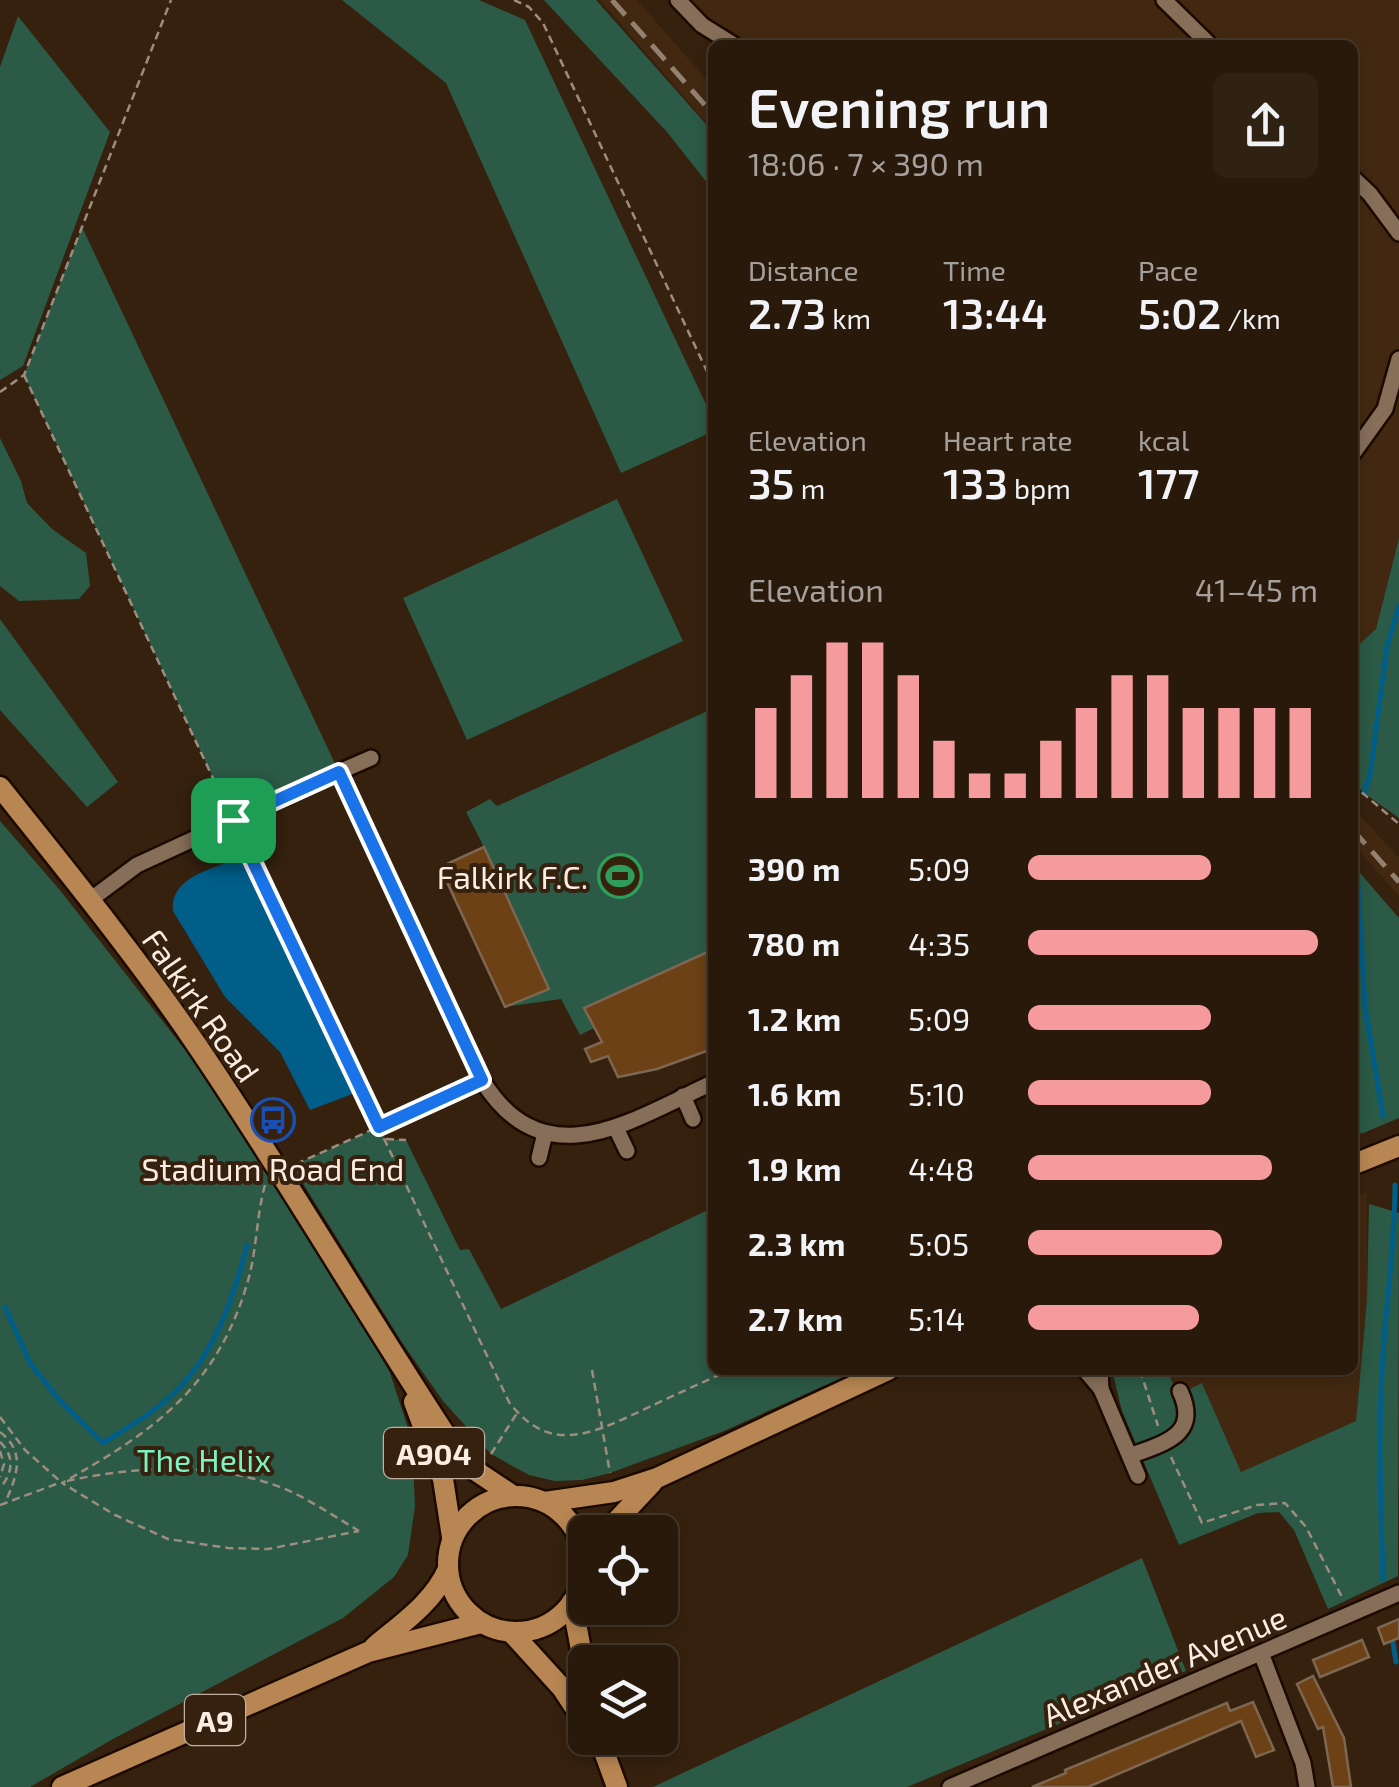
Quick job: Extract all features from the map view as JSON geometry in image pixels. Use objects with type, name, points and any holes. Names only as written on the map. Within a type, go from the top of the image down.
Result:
[{"type":"main road","name":"Falkirk Road","points":[[0,788],[192,1037],[403,1370],[470,1467],[512,1496]]},
{"type":"main road","points":[[1358,1163],[1399,1146]]},
{"type":"main road","name":"Falkirk Road","points":[[403,1370],[443,1479],[452,1539]]},
{"type":"main road","points":[[568,1606],[556,1620],[534,1630],[510,1632],[482,1623],[458,1599],[448,1569],[452,1539],[462,1522],[492,1499],[512,1496],[545,1502],[614,1492],[657,1478],[877,1375]]},
{"type":"main road","points":[[622,1515],[657,1478]]},
{"type":"main road","points":[[545,1502],[568,1522]]},
{"type":"main road","name":"A9","points":[[368,1652],[429,1600],[448,1569]]},
{"type":"main road","name":"A9","points":[[62,1787],[368,1652],[482,1623]]},
{"type":"main road","points":[[510,1632],[568,1697]]},
{"type":"main road","points":[[604,1755],[617,1787]]},
{"type":"street","points":[[678,0],[702,25],[726,40]]},
{"type":"street","points":[[1164,0],[1205,40]]},
{"type":"street","points":[[1358,183],[1399,232]]},
{"type":"street","points":[[1358,447],[1385,409],[1399,359]]},
{"type":"street","points":[[90,900],[137,865],[370,758]]},
{"type":"street","points":[[339,772],[482,1080],[514,1120],[545,1133],[580,1136],[616,1128],[708,1085]]},
{"type":"street","points":[[683,1096],[692,1119]]},
{"type":"street","points":[[616,1128],[627,1151]]},
{"type":"street","points":[[539,1158],[545,1133]]},
{"type":"street","points":[[1089,1375],[1100,1389],[1138,1476]]},
{"type":"street","points":[[1100,1375],[1100,1389]]},
{"type":"street","points":[[1130,1456],[1174,1439],[1182,1430],[1186,1404],[1180,1391]]},
{"type":"street","name":"Alexander Avenue","points":[[950,1787],[1399,1593]]},
{"type":"street","points":[[1261,1653],[1303,1763],[1307,1787]]},
{"type":"path","points":[[0,392],[24,374],[172,0]]},
{"type":"path","points":[[514,0],[529,7],[543,23],[708,374]]},
{"type":"path","points":[[24,374],[509,1402],[546,1432],[583,1435],[719,1375]]},
{"type":"path","points":[[1358,789],[1399,824]]},
{"type":"path","points":[[62,1482],[118,1451],[162,1420],[199,1380],[230,1330],[248,1284],[264,1186],[280,1172],[482,1080]]},
{"type":"path","points":[[385,1139],[406,1140]]},
{"type":"path","points":[[592,1370],[610,1473]]},
{"type":"path","points":[[1142,1375],[1164,1443],[1202,1523],[1257,1505],[1284,1503],[1306,1527],[1351,1614]]},
{"type":"path","points":[[491,1454],[518,1413]]},
{"type":"path","points":[[0,1417],[25,1450],[62,1482],[114,1515],[168,1539],[268,1549],[359,1531],[295,1494],[226,1473],[162,1468],[111,1471],[62,1482],[2,1504]]},
{"type":"path","points":[[0,1432],[14,1446],[18,1461],[18,1473],[2,1504]]},
{"type":"path","points":[[0,1442],[8,1449],[12,1464],[0,1488]]},
{"type":"path","points":[[0,1451],[4,1464],[0,1477]]},
{"type":"shaded area","points":[[600,0],[637,0],[708,81],[708,124]]},
{"type":"shaded area","points":[[678,0],[1399,0],[1399,538],[1376,629],[1358,645],[1358,40],[718,40]]},
{"type":"shaded area","points":[[1358,814],[1399,858],[1399,896],[1358,850]]},
{"type":"shaded area","points":[[1367,1192],[1367,1299],[1356,1421],[1241,1472],[1203,1384],[1178,1395],[1169,1375],[1358,1375],[1358,1196]]},
{"type":"green space","points":[[342,0],[479,0],[525,20],[708,409],[708,434],[621,473],[446,83]]},
{"type":"green space","points":[[544,0],[596,0],[708,126],[708,184],[667,132]]},
{"type":"green space","points":[[18,16],[110,132],[23,366],[0,380],[0,67]]},
{"type":"green space","points":[[82,227],[339,772],[233,820],[24,375]]},
{"type":"green space","points":[[0,438],[27,503],[52,529],[86,553],[90,586],[79,599],[19,601],[0,586]]},
{"type":"green space","points":[[617,499],[683,641],[467,740],[403,598]]},
{"type":"green space","points":[[1399,538],[1399,818],[1358,786],[1358,646],[1376,629]]},
{"type":"green space","points":[[0,619],[118,782],[87,807],[0,710]]},
{"type":"green space","points":[[708,711],[708,1050],[657,1069],[618,1077],[607,1056],[591,1062],[585,1049],[601,1042],[594,1028],[580,1035],[561,999],[505,1007],[440,867],[484,847],[466,812],[490,799],[497,806]]},
{"type":"green space","name":"The Helix","points":[[0,821],[59,889],[281,1172],[390,1373],[412,1440],[415,1506],[408,1555],[394,1577],[343,1618],[30,1787],[0,1787]]},
{"type":"green space","points":[[1358,871],[1399,918],[1399,1118],[1361,1134]]},
{"type":"green space","points":[[379,1127],[385,1139],[406,1140],[460,1250],[469,1249],[501,1309],[708,1210],[708,1375],[848,1375],[724,1431],[610,1473],[555,1481],[529,1475],[491,1454],[443,1401],[292,1166]]},
{"type":"green space","points":[[1369,1204],[1399,1213],[1398,1576],[1328,1609],[1294,1530],[1279,1512],[1258,1513],[1179,1545],[1122,1411],[1113,1375],[1169,1375],[1178,1395],[1202,1383],[1241,1472],[1356,1421],[1367,1299]]},
{"type":"green space","points":[[1142,1558],[1186,1671],[907,1787],[653,1787]]},
{"type":"water","points":[[245,856],[355,1093],[310,1110],[280,1052],[225,997],[173,911],[174,899],[187,881]]},
{"type":"building","points":[[484,847],[549,989],[505,1007],[440,867]]},
{"type":"building","points":[[708,952],[708,1050],[657,1069],[618,1077],[608,1056],[591,1062],[585,1049],[602,1042],[584,1008]]},
{"type":"building","points":[[1399,1619],[1399,1638],[1384,1644],[1378,1628]]},
{"type":"building","points":[[1362,1640],[1369,1657],[1320,1677],[1313,1660]]},
{"type":"building","points":[[1313,1676],[1344,1738],[1351,1787],[1333,1787],[1323,1727],[1318,1729],[1297,1684]]},
{"type":"building","points":[[1253,1702],[1274,1750],[1256,1757],[1241,1721],[1088,1787],[1032,1787],[1227,1703],[1230,1711]]},
{"type":"waterway","points":[[1364,793],[1370,775],[1387,646],[1399,606]]},
{"type":"waterway","points":[[1358,886],[1365,1007],[1383,1116]]},
{"type":"waterway","points":[[1383,1580],[1381,1397],[1395,1185]]},
{"type":"waterway","points":[[5,1307],[30,1363],[61,1402],[103,1443],[140,1420],[188,1378],[229,1305],[247,1245]]},
{"type":"waterway","points":[[1393,1643],[1396,1662]]},
{"type":"railway","points":[[612,0],[708,108]]},
{"type":"railway","points":[[1358,836],[1399,882]]},
{"type":"place","name":"Falkirk F.C.","points":[[620,876]]},
{"type":"place","name":"Stadium Road End","points":[[273,1120]]},
{"type":"route","points":[[339,772],[482,1080],[379,1127],[233,820],[339,772]]}]
